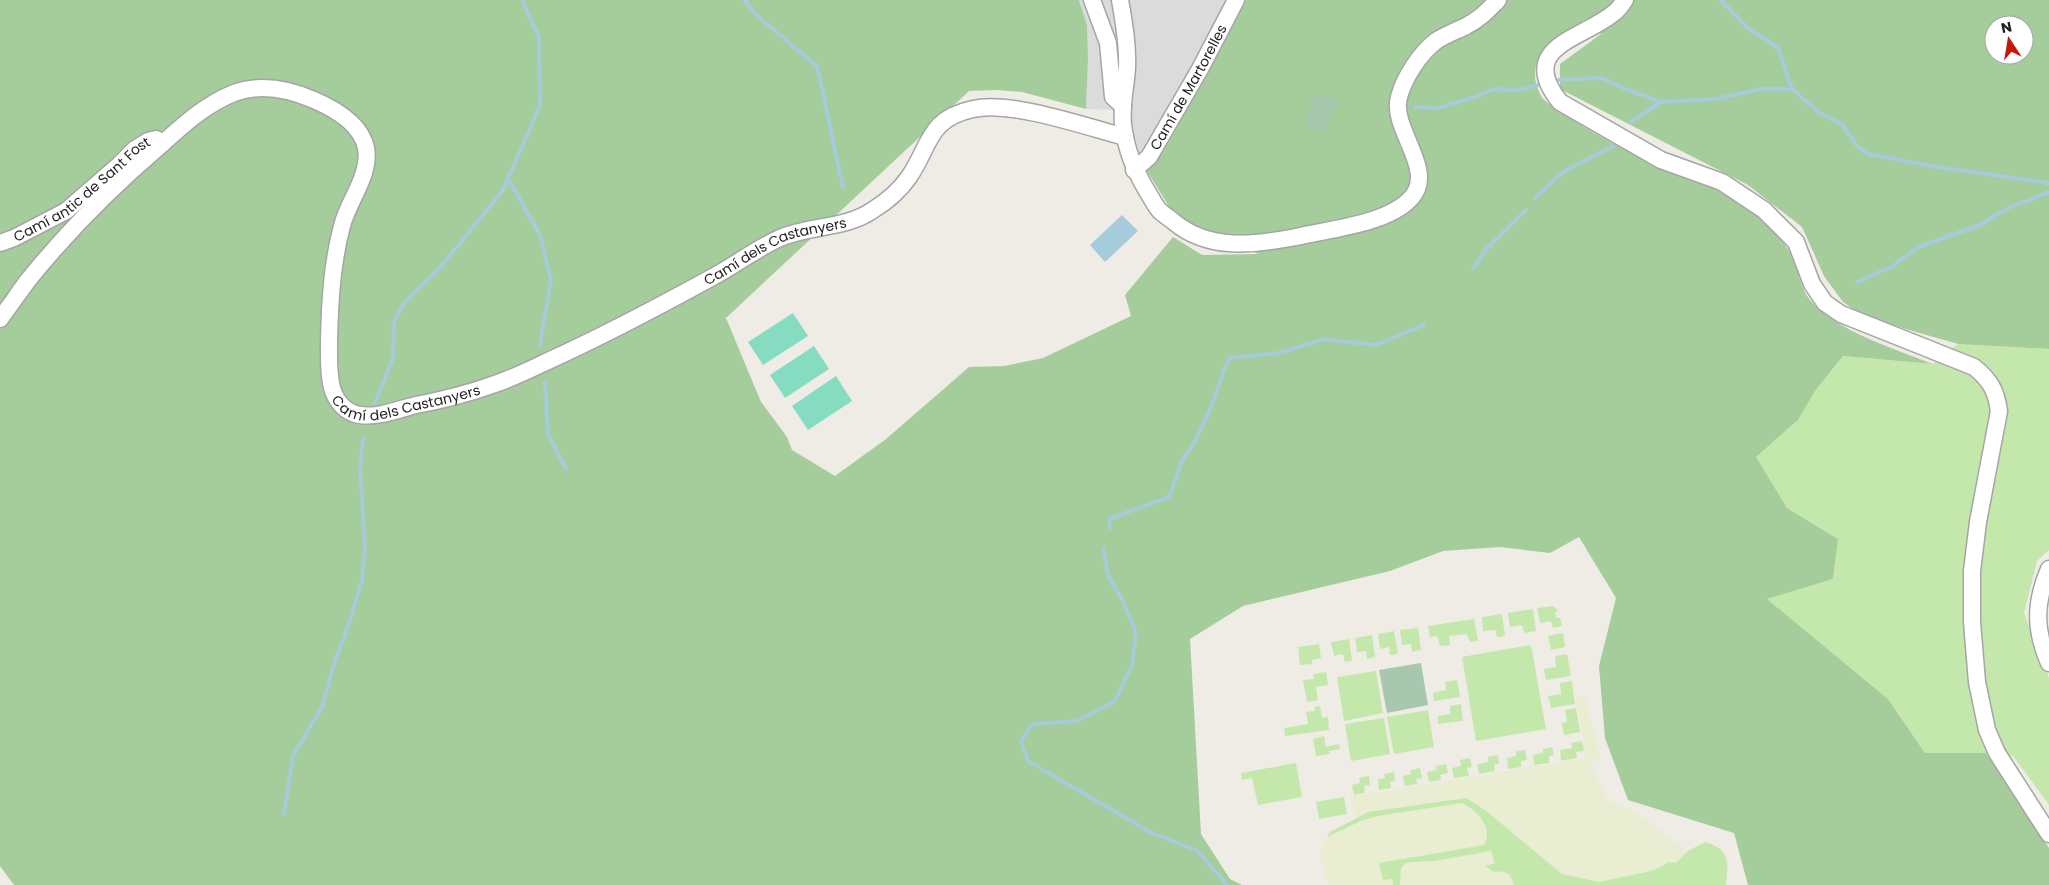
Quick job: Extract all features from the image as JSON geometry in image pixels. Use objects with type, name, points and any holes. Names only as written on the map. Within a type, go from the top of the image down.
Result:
[{"type":"street","points":[[1092,0],[1108,43],[1113,97],[1123,106]]},
{"type":"street","points":[[1120,0],[1127,53],[1123,106],[1125,137],[1127,151],[1134,170],[1159,210],[1186,232],[1211,241],[1237,244],[1261,243],[1376,220],[1397,211],[1411,198],[1417,190],[1419,180],[1411,147],[1398,114],[1398,98],[1422,54],[1435,42],[1475,21],[1498,0]]},
{"type":"street","name":"Camí de Martorelles","points":[[1134,170],[1148,157],[1200,69],[1236,0]]},
{"type":"street","points":[[1625,0],[1615,12],[1560,44],[1548,60],[1544,70],[1549,88],[1560,102],[1661,160],[1722,182],[1764,210],[1796,242],[1812,284],[1825,302],[1841,314],[1974,366],[1987,377],[1993,386],[1999,411],[1978,522],[1972,571],[1972,622],[1977,682],[1987,730],[1997,753],[2049,834]]},
{"type":"street","name":"Camí dels Castanyers","points":[[0,319],[29,279],[63,240],[137,166],[163,143],[209,106],[234,93],[264,87],[284,89],[314,100],[346,118],[358,131],[366,148],[366,166],[343,221],[338,242],[330,307],[329,373],[333,392],[343,408],[358,415],[376,415],[443,400],[498,384],[586,344],[713,277],[777,239],[799,231],[858,218],[871,212],[907,180],[928,139],[940,124],[968,110],[984,107],[1024,110],[1125,137]]},
{"type":"street","name":"Camí antic de Sant Fost","points":[[0,242],[14,238],[66,211],[135,149],[148,141],[156,139],[163,143]]},
{"type":"street","points":[[2049,569],[2040,591],[2038,621],[2040,637],[2049,663]]},
{"type":"shaded area","points":[[1079,0],[1246,0],[1204,72],[1171,137],[1145,168],[1140,159],[1133,128],[1112,110],[1086,109],[1087,25]]},
{"type":"green space","points":[[0,0],[1079,0],[1087,25],[1086,109],[1022,92],[996,90],[969,91],[726,318],[761,402],[787,437],[792,450],[835,476],[886,439],[969,367],[1004,366],[1043,358],[1131,316],[1125,295],[1173,237],[1202,255],[1258,254],[1175,216],[1145,168],[1171,137],[1204,72],[1246,0],[2049,0],[2049,349],[1958,344],[1864,317],[1843,302],[1824,276],[1802,227],[1748,185],[1560,89],[1560,64],[1601,34],[1586,19],[1564,33],[1545,50],[1535,70],[1536,82],[1541,96],[1560,112],[1661,168],[1721,192],[1740,203],[1760,219],[1786,245],[1801,284],[1810,300],[1821,311],[1850,330],[1933,364],[1843,356],[1815,391],[1798,420],[1756,457],[1787,508],[1838,539],[1833,579],[1767,599],[1888,699],[1925,753],[1986,753],[2049,848],[2049,885],[1748,885],[1734,833],[1628,800],[1605,738],[1599,666],[1616,598],[1579,537],[1550,553],[1500,547],[1443,551],[1390,571],[1243,606],[1190,639],[1201,834],[1230,879],[1242,885],[14,885],[0,866]]},
{"type":"green space","points":[[1314,94],[1338,101],[1322,134],[1304,127]]},
{"type":"green space","points":[[793,313],[808,336],[763,365],[748,342]]},
{"type":"green space","points":[[1958,344],[2049,349],[2049,550],[2037,561],[2024,613],[2049,678],[2049,805],[2013,756],[1986,753],[1925,753],[1888,699],[1767,599],[1833,579],[1838,539],[1787,508],[1755,457],[1798,420],[1815,391],[1843,356],[1933,364]]},
{"type":"green space","points":[[814,346],[829,369],[785,398],[770,375]]},
{"type":"green space","points":[[836,376],[852,401],[808,430],[792,406]]},
{"type":"green space","points":[[1553,606],[1559,611],[1555,612],[1556,618],[1560,618],[1562,626],[1553,628],[1551,621],[1540,623],[1537,608]]},
{"type":"green space","points":[[1533,609],[1536,631],[1524,633],[1522,625],[1510,627],[1508,613]]},
{"type":"green space","points":[[1502,614],[1505,636],[1497,637],[1495,630],[1483,631],[1482,617]]},
{"type":"green space","points":[[1474,619],[1478,641],[1470,642],[1467,634],[1449,636],[1450,645],[1440,646],[1437,636],[1430,637],[1428,626]]},
{"type":"green space","points":[[1418,628],[1421,650],[1412,652],[1411,644],[1402,645],[1400,630]]},
{"type":"green space","points":[[1394,631],[1398,654],[1390,655],[1389,647],[1380,649],[1378,634]]},
{"type":"green space","points":[[1563,633],[1565,647],[1551,650],[1548,636]]},
{"type":"green space","points":[[1372,635],[1375,657],[1367,659],[1366,651],[1357,652],[1355,638]]},
{"type":"green space","points":[[1349,639],[1352,661],[1345,662],[1343,654],[1334,656],[1331,642]]},
{"type":"green space","points":[[1319,644],[1321,658],[1312,660],[1312,664],[1300,665],[1298,647]]},
{"type":"green space","points":[[1531,645],[1546,729],[1476,741],[1462,657]]},
{"type":"green space","points":[[1567,654],[1571,676],[1546,680],[1544,669],[1556,667],[1555,656]]},
{"type":"green space","points":[[1421,663],[1428,705],[1387,713],[1379,670]]},
{"type":"green space","points":[[1376,671],[1383,713],[1344,721],[1337,677]]},
{"type":"green space","points":[[1326,672],[1328,685],[1316,687],[1318,700],[1307,702],[1303,680],[1314,679],[1313,674]]},
{"type":"green space","points":[[1457,680],[1460,697],[1434,701],[1433,693],[1446,690],[1445,682]]},
{"type":"green space","points":[[1572,681],[1575,704],[1551,708],[1548,696],[1561,694],[1560,683]]},
{"type":"green space","points":[[1585,695],[1601,759],[1590,763],[1608,801],[1634,811],[1688,851],[1676,863],[1665,863],[1663,866],[1651,871],[1599,882],[1562,874],[1466,798],[1368,812],[1356,818],[1350,797],[1586,758],[1576,697]]},
{"type":"green space","points":[[1461,704],[1463,721],[1438,724],[1438,716],[1450,714],[1450,706]]},
{"type":"green space","points":[[1320,706],[1322,718],[1328,717],[1329,730],[1285,736],[1284,728],[1308,724],[1306,712],[1315,711],[1314,707]]},
{"type":"green space","points":[[1576,708],[1580,732],[1564,735],[1562,723],[1567,722],[1565,710]]},
{"type":"green space","points":[[1428,710],[1434,747],[1394,754],[1387,717]]},
{"type":"green space","points":[[1384,718],[1390,754],[1351,761],[1345,724]]},
{"type":"green space","points":[[1324,736],[1326,747],[1339,744],[1340,749],[1329,751],[1330,754],[1316,756],[1313,739]]},
{"type":"green space","points":[[1582,741],[1584,751],[1576,752],[1577,758],[1561,761],[1560,750],[1572,748],[1571,743]]},
{"type":"green space","points":[[1552,747],[1554,755],[1549,756],[1549,763],[1534,765],[1533,755],[1543,753],[1543,749]]},
{"type":"green space","points":[[1525,750],[1527,760],[1521,761],[1521,767],[1508,769],[1507,758],[1516,756],[1516,751]]},
{"type":"green space","points":[[1498,755],[1499,764],[1494,765],[1495,771],[1479,774],[1477,764],[1488,762],[1488,757]]},
{"type":"green space","points":[[1470,758],[1472,767],[1467,768],[1469,776],[1454,778],[1452,768],[1461,766],[1460,760]]},
{"type":"green space","points":[[1296,763],[1302,797],[1258,805],[1252,778],[1242,780],[1241,773]]},
{"type":"green space","points":[[1446,764],[1448,773],[1440,775],[1441,780],[1429,782],[1427,772],[1436,770],[1436,766]]},
{"type":"green space","points":[[1420,768],[1422,778],[1416,779],[1417,784],[1405,786],[1403,776],[1411,774],[1411,770]]},
{"type":"green space","points":[[1394,772],[1395,781],[1390,782],[1391,788],[1379,790],[1378,779],[1385,778],[1384,774]]},
{"type":"green space","points":[[1369,776],[1370,785],[1364,786],[1365,793],[1354,795],[1352,785],[1360,783],[1359,778]]},
{"type":"green space","points":[[1344,797],[1347,814],[1319,819],[1316,802]]},
{"type":"green space","points":[[1466,798],[1485,810],[1562,874],[1599,882],[1651,871],[1668,862],[1676,863],[1688,851],[1705,842],[1724,853],[1727,863],[1726,885],[1514,885],[1507,873],[1493,872],[1485,866],[1495,863],[1491,851],[1435,861],[1406,863],[1401,868],[1400,885],[1393,885],[1392,879],[1383,880],[1379,863],[1484,845],[1487,832],[1482,820],[1473,810],[1462,803],[1378,816],[1361,821],[1327,837],[1330,832],[1368,812]]},
{"type":"green space","points":[[1462,803],[1482,818],[1486,834],[1484,845],[1379,863],[1393,879],[1393,885],[1329,885],[1320,859],[1320,850],[1327,837],[1361,821],[1378,816]]},
{"type":"green space","points":[[1491,851],[1495,864],[1485,867],[1493,872],[1502,871],[1509,874],[1513,878],[1514,885],[1400,885],[1401,868],[1406,863],[1435,861]]},
{"type":"water","points":[[1122,215],[1138,231],[1105,262],[1090,245]]},
{"type":"waterway","points":[[375,403],[393,358],[394,321],[406,301],[439,269],[503,190],[540,105],[539,37],[522,0]]},
{"type":"waterway","points":[[744,0],[756,15],[817,66],[843,187]]},
{"type":"waterway","points":[[1721,0],[1747,27],[1778,48],[1792,89]]},
{"type":"waterway","points":[[1559,80],[1602,78],[1661,102],[1716,99],[1760,89],[1792,89],[1819,112],[1842,124],[1858,147],[1869,154],[1926,165],[2049,183]]},
{"type":"waterway","points":[[1415,107],[1438,108],[1495,89],[1517,90],[1539,85]]},
{"type":"waterway","points":[[1631,122],[1661,102]]},
{"type":"waterway","points":[[1535,198],[1563,172],[1614,146]]},
{"type":"waterway","points":[[508,178],[540,235],[551,280],[540,345]]},
{"type":"waterway","points":[[1857,282],[1893,266],[1918,247],[1980,225],[2006,209],[2049,192]]},
{"type":"waterway","points":[[1473,269],[1488,247],[1526,210]]},
{"type":"waterway","points":[[1110,528],[1109,519],[1169,497],[1182,461],[1197,438],[1212,404],[1229,358],[1279,353],[1324,339],[1376,345],[1424,325]]},
{"type":"waterway","points":[[545,382],[548,434],[566,469]]},
{"type":"waterway","points":[[284,814],[293,756],[322,707],[362,580],[365,547],[360,465],[363,439]]},
{"type":"waterway","points":[[1103,548],[1108,575],[1124,603],[1136,633],[1132,665],[1115,701],[1076,721],[1032,724],[1021,741],[1028,761],[1150,832],[1198,851],[1227,885]]}]
